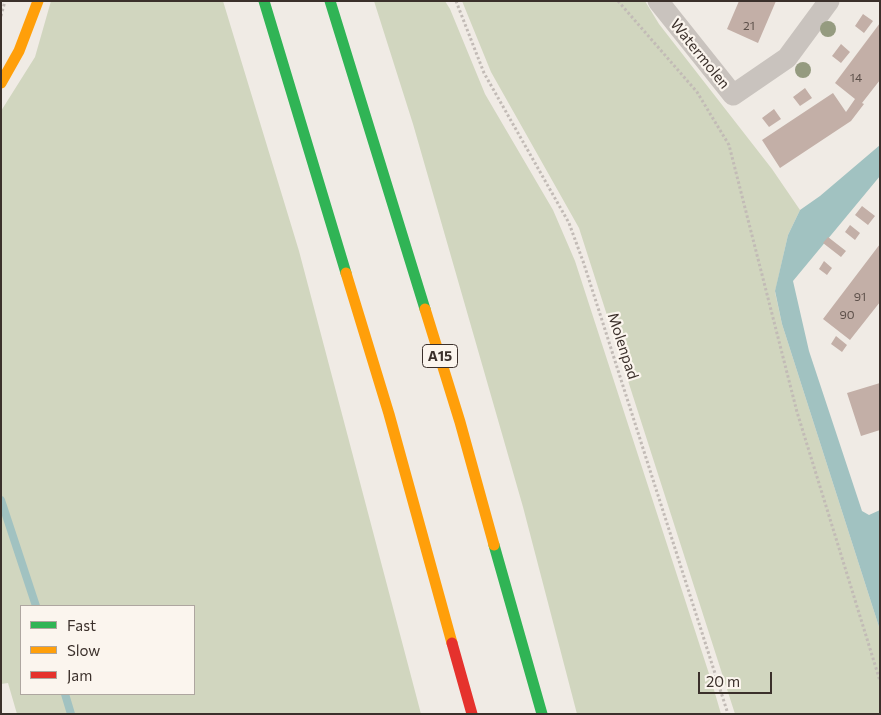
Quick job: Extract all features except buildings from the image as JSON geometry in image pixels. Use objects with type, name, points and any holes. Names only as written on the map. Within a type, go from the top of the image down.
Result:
[{"type":"main road","points":[[1,83],[19,51],[38,1]]},
{"type":"main road","points":[[264,1],[389,414],[472,714]]},
{"type":"main road","name":"A15","points":[[330,1],[460,422],[542,714]]},
{"type":"street","name":"Watermolen","points":[[658,1],[733,95],[787,58],[828,1]]},
{"type":"path","points":[[1,16],[5,1]]},
{"type":"path","name":"Molenpad","points":[[456,1],[484,73],[569,223],[584,264],[728,714]]},
{"type":"path","points":[[618,1],[697,92],[730,145],[797,412],[880,681]]},
{"type":"green space","points":[[51,1],[223,1],[299,251],[421,714],[17,714],[8,683],[1,684],[1,111],[35,57]]},
{"type":"green space","points":[[374,1],[445,1],[485,94],[553,210],[575,261],[721,714],[577,714],[523,507],[413,124]]},
{"type":"green space","points":[[462,1],[645,1],[659,24],[772,169],[800,210],[788,235],[775,292],[782,324],[880,630],[880,714],[735,714],[579,228],[491,72]]},
{"type":"water","points":[[880,145],[880,176],[793,281],[809,351],[862,511],[869,515],[880,510],[880,630],[782,324],[775,291],[788,235],[800,210],[820,196]]},
{"type":"waterway","points":[[1,500],[36,605]]},
{"type":"waterway","points":[[65,695],[71,714]]},
{"type":"traffic: fast","points":[[264,1],[346,273]]},
{"type":"traffic: fast","points":[[330,1],[425,309]]},
{"type":"traffic: fast","points":[[494,545],[542,714]]},
{"type":"traffic: slow","points":[[1,83],[19,51],[38,1]]},
{"type":"traffic: slow","points":[[346,273],[389,414],[452,643]]},
{"type":"traffic: slow","points":[[425,309],[460,422],[494,545]]},
{"type":"traffic: jam","points":[[452,643],[472,714]]}]
